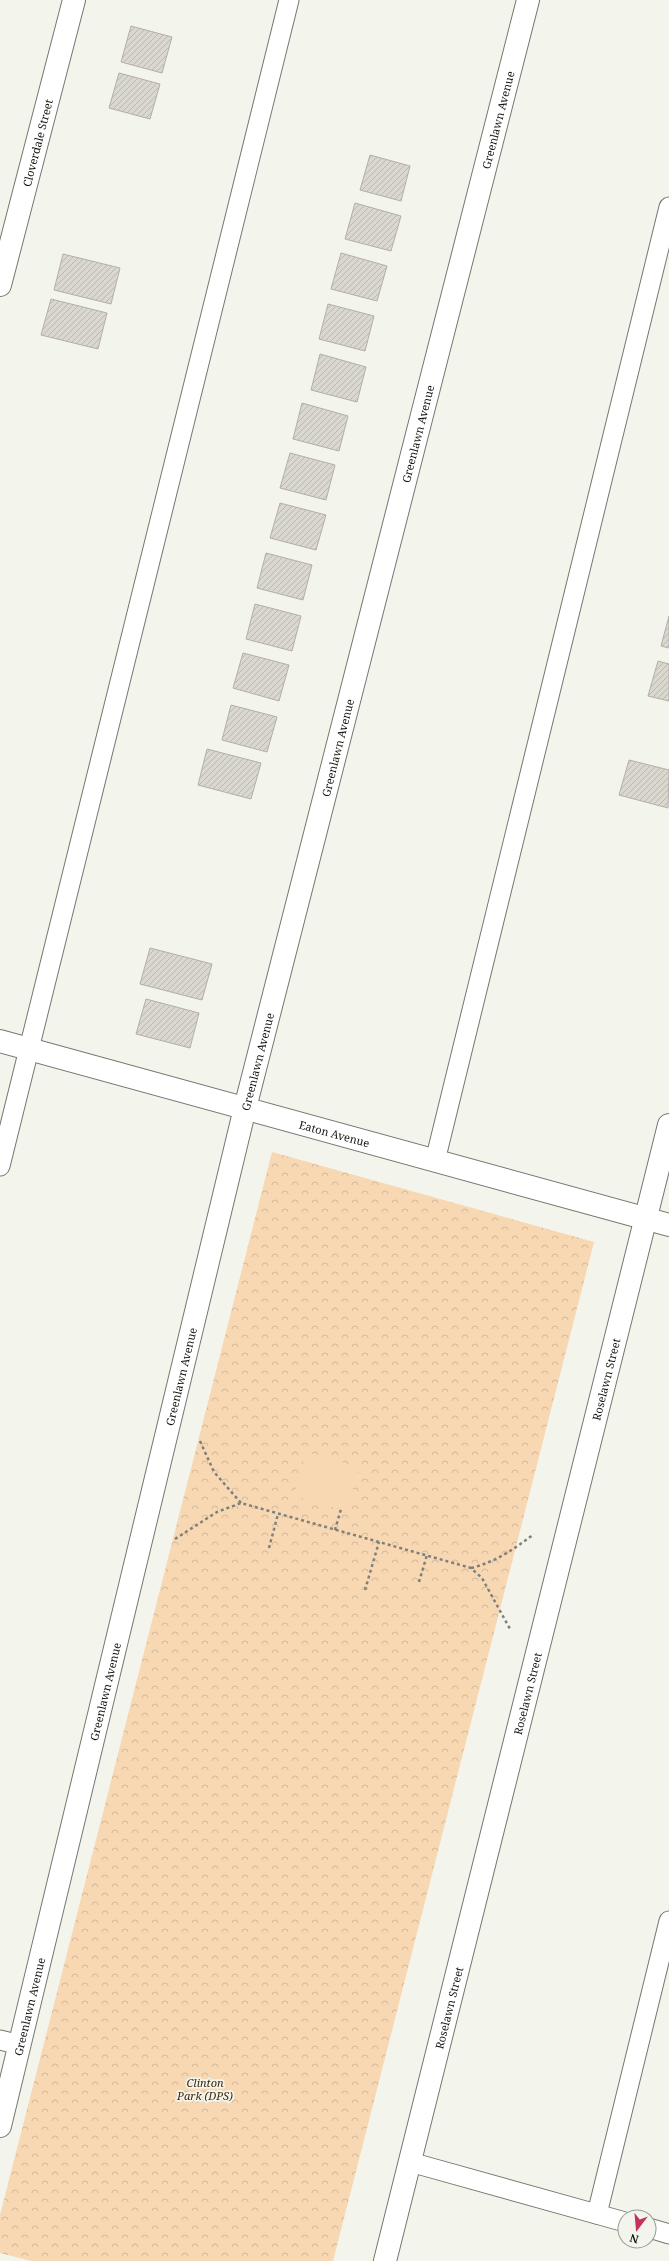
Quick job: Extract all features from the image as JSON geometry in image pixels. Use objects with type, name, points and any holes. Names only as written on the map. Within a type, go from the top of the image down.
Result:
[{"type":"street","name":"Cloverdale Street","points":[[0,285],[74,0]]},
{"type":"street","name":"Greenlawn Avenue","points":[[0,2126],[10,2043],[245,1108],[528,0]]},
{"type":"street","name":"Eaton Avenue","points":[[0,1041],[669,1225]]},
{"type":"street","name":"Roselawn Street","points":[[386,2261],[669,1125]]},
{"type":"lane","points":[[0,1166],[28,1048],[289,0]]},
{"type":"lane","points":[[435,1161],[669,207]]},
{"type":"lane","points":[[597,2214],[669,1921]]},
{"type":"lane","points":[[410,2162],[617,2220]]},
{"type":"lane","points":[[657,2230],[669,2234]]},
{"type":"path","points":[[200,1441],[214,1472],[241,1503],[471,1568],[482,1578],[510,1629]]},
{"type":"path","points":[[175,1539],[217,1512],[241,1503]]},
{"type":"path","points":[[335,1530],[341,1509]]},
{"type":"path","points":[[269,1548],[278,1514]]},
{"type":"path","points":[[471,1568],[488,1564],[510,1552],[534,1534]]},
{"type":"path","points":[[365,1590],[379,1542]]},
{"type":"path","points":[[419,1582],[427,1555]]},
{"type":"green space","name":"Clinton Park (DPS)","points":[[272,1152],[594,1242],[333,2261],[31,2261],[0,2253],[0,2215]]},
{"type":"green space","points":[[306,1452],[359,1467],[347,1511],[294,1496]]},
{"type":"building","points":[[131,26],[172,37],[162,73],[121,62]]},
{"type":"building","points":[[119,73],[160,84],[150,119],[109,108]]},
{"type":"building","points":[[370,155],[410,166],[401,201],[360,190]]},
{"type":"building","points":[[355,203],[401,216],[391,251],[345,239]]},
{"type":"building","points":[[341,253],[387,266],[377,301],[331,289]]},
{"type":"building","points":[[63,254],[120,268],[111,304],[54,290]]},
{"type":"building","points":[[51,299],[107,313],[98,349],[41,335]]},
{"type":"building","points":[[328,304],[374,316],[365,351],[319,339]]},
{"type":"building","points":[[320,354],[366,367],[357,402],[311,390]]},
{"type":"building","points":[[302,403],[348,416],[339,451],[293,439]]},
{"type":"building","points":[[290,453],[335,465],[326,500],[280,488]]},
{"type":"building","points":[[280,503],[326,515],[316,550],[270,538]]},
{"type":"building","points":[[266,553],[312,565],[303,600],[257,588]]},
{"type":"building","points":[[255,604],[301,616],[292,651],[246,639]]},
{"type":"building","points":[[669,616],[669,648],[661,646]]},
{"type":"building","points":[[243,653],[289,665],[279,701],[233,688]]},
{"type":"building","points":[[658,661],[669,664],[669,701],[648,696]]},
{"type":"building","points":[[231,705],[277,717],[267,752],[222,740]]},
{"type":"building","points":[[207,749],[261,763],[251,799],[198,785]]},
{"type":"building","points":[[629,760],[669,770],[668,808],[619,795]]},
{"type":"building","points":[[150,948],[212,964],[202,1000],[140,984]]},
{"type":"building","points":[[146,999],[199,1013],[190,1048],[136,1034]]}]
